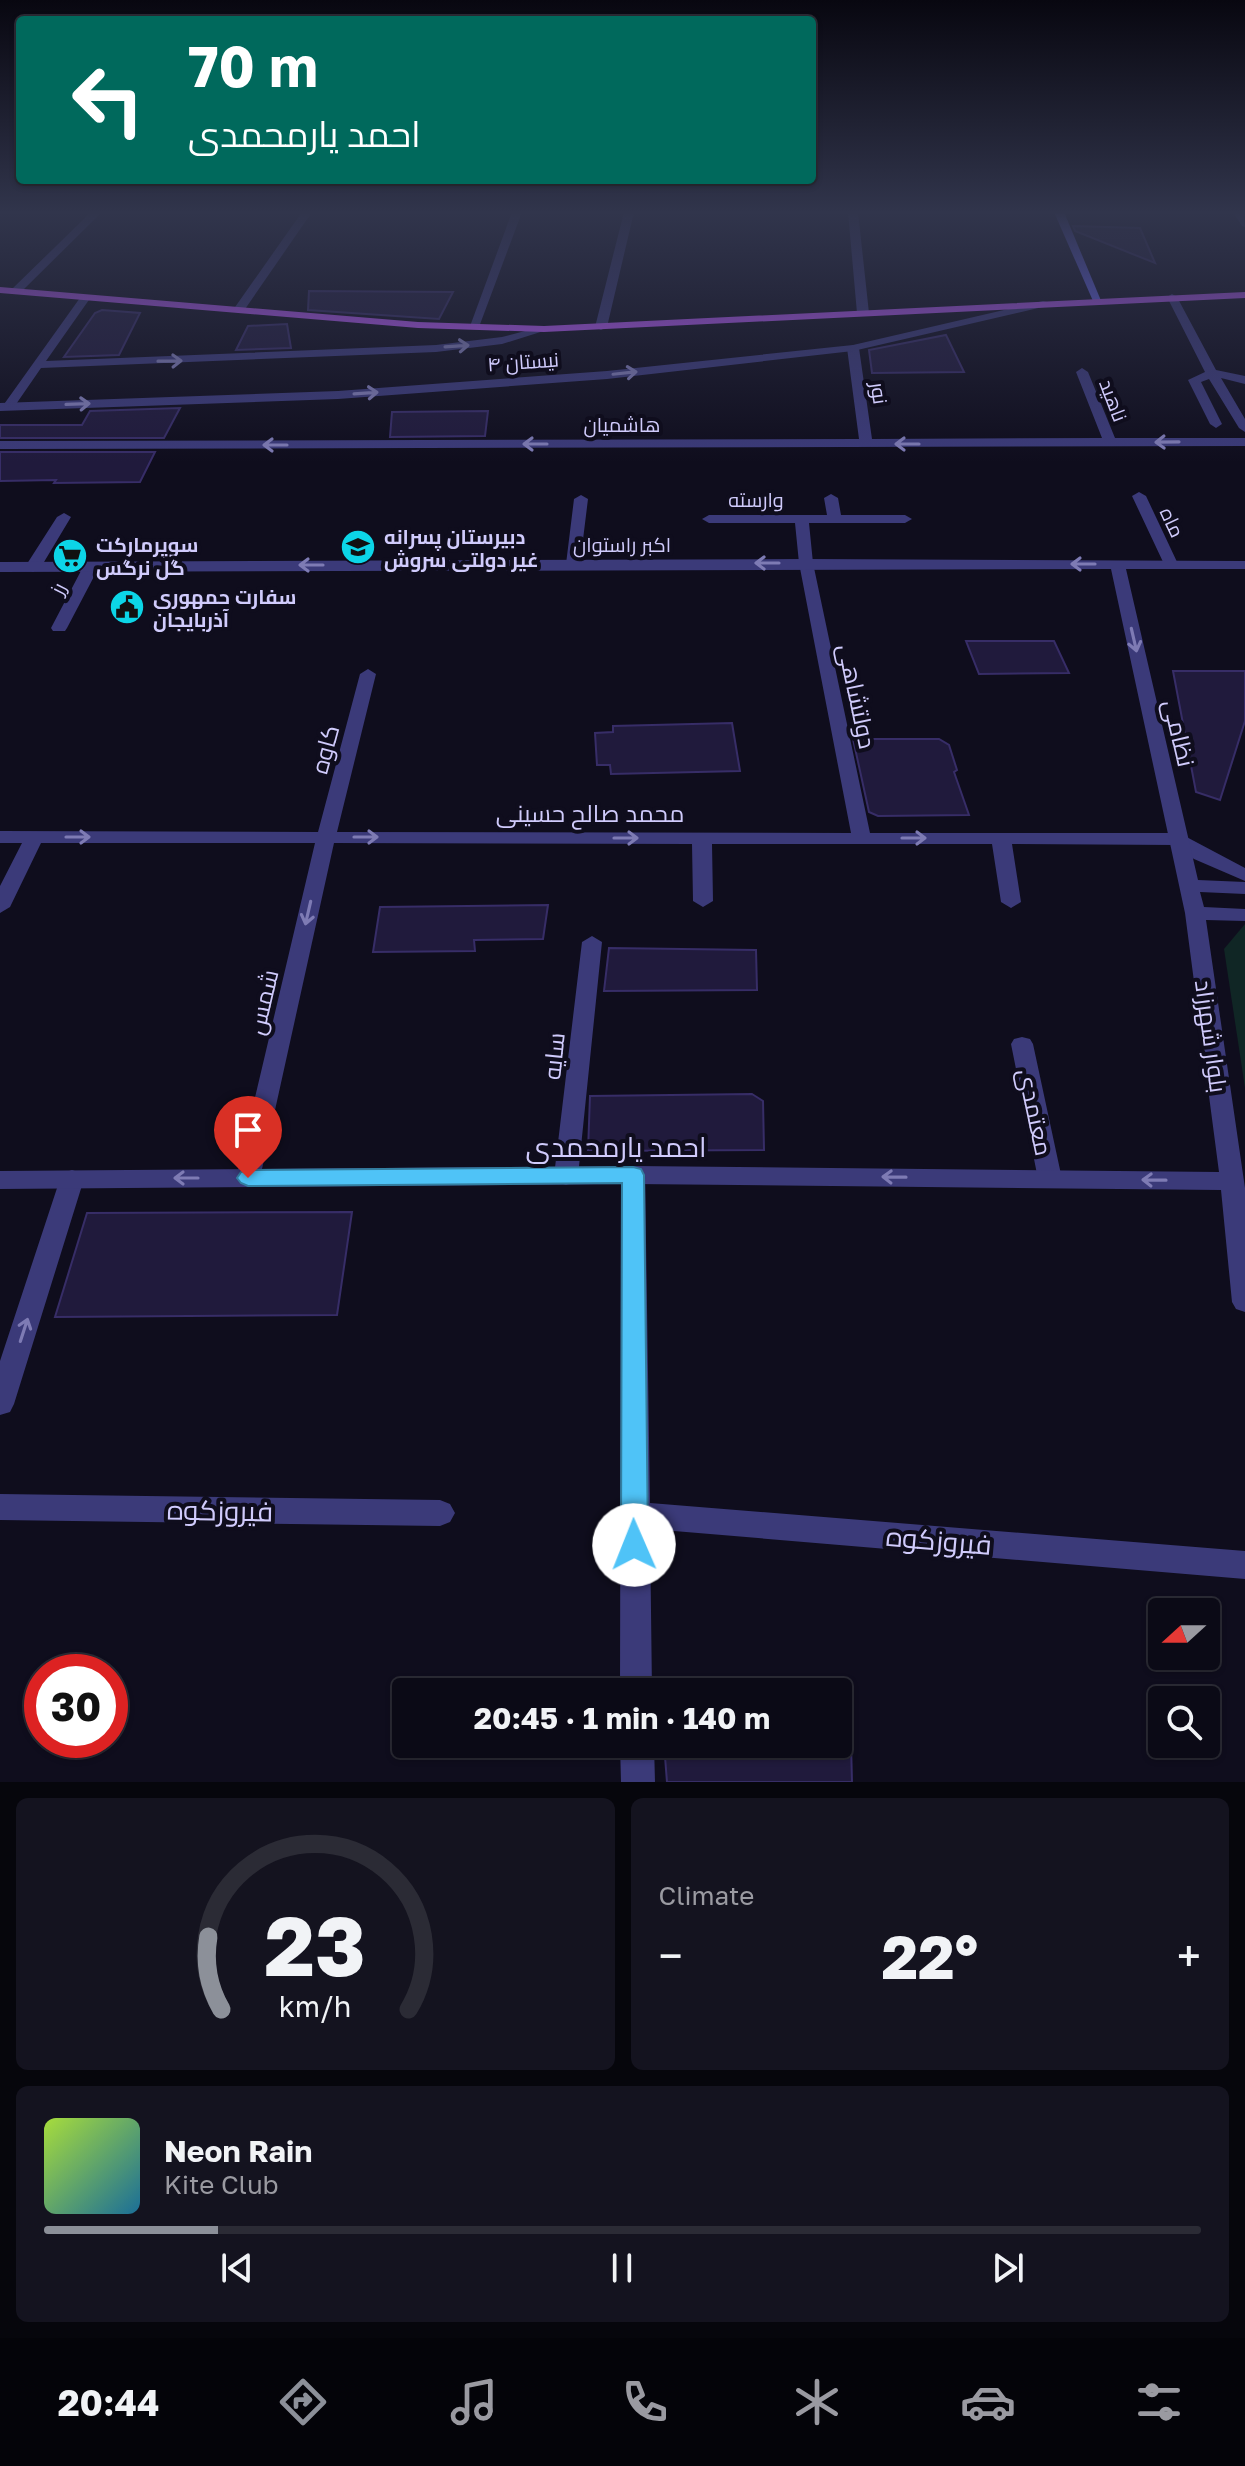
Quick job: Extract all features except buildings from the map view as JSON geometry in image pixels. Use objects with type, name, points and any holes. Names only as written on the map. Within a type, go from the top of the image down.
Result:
[{"type":"main road","points":[[65,295],[473,327],[544,329],[1239,295]]},
{"type":"main road","points":[[1095,295],[1098,301]]},
{"type":"street","points":[[239,310],[249,295]]},
{"type":"street","points":[[473,327],[485,295]]},
{"type":"street","points":[[601,327],[609,295]]},
{"type":"street","points":[[861,295],[863,313]]},
{"type":"street","points":[[4,407],[86,297]]},
{"type":"street","points":[[1172,297],[1245,428]]},
{"type":"street","name":"نیستان ۴","points":[[4,407],[338,395],[607,375],[853,348],[1043,304]]},
{"type":"street","points":[[36,365],[221,360],[466,346],[512,341],[544,329]]},
{"type":"street","name":"نور","points":[[853,348],[866,444]]},
{"type":"street","name":"ناهید","points":[[1082,372],[1110,443]]},
{"type":"street","points":[[1216,424],[1194,380],[1213,373],[1245,380]]},
{"type":"street","name":"هاشمیان","points":[[0,445],[1245,442]]},
{"type":"street","name":"ماه","points":[[1139,496],[1171,564]]},
{"type":"street","points":[[831,498],[835,519]]},
{"type":"street","points":[[573,564],[581,499]]},
{"type":"street","points":[[33,567],[64,517]]},
{"type":"street","name":"وارسته","points":[[709,519],[905,519]]},
{"type":"street","name":"وارسته","points":[[802,520],[806,563]]},
{"type":"street","name":"اکبر راستوان","points":[[0,567],[806,563],[1245,565]]},
{"type":"street","name":"دولتشاهی","points":[[806,563],[862,838]]},
{"type":"street","name":"نظامی","points":[[1117,564],[1195,913]]},
{"type":"street","name":"رز","points":[[59,628],[91,567]]},
{"type":"street","name":"کاوه","points":[[326,837],[368,674]]},
{"type":"street","name":"محمد صالح حسینی","points":[[0,837],[1179,839]]},
{"type":"street","points":[[0,907],[34,837]]},
{"type":"street","name":"شمس","points":[[248,1178],[326,837]]},
{"type":"street","points":[[702,838],[703,901]]},
{"type":"street","points":[[1001,839],[1011,902]]},
{"type":"street","points":[[1179,839],[1201,855],[1245,875]]},
{"type":"street","points":[[1190,886],[1245,888]]},
{"type":"street","points":[[1195,913],[1245,915]]},
{"type":"street","name":"بلوار شهرزاد","points":[[1195,913],[1232,1181],[1245,1302]]},
{"type":"street","name":"سایه","points":[[566,1176],[592,942]]},
{"type":"street","name":"معتمدی","points":[[1022,1044],[1050,1179]]},
{"type":"street","points":[[633,1175],[636,1678]]},
{"type":"street","name":"احمد یارمحمدی","points":[[0,1180],[633,1175],[1232,1181]]},
{"type":"street","points":[[0,1404],[72,1179]]},
{"type":"street","name":"فیروزکوه","points":[[0,1507],[440,1513]]},
{"type":"street","name":"فیروزکوه","points":[[634,1515],[1245,1565]]},
{"type":"street","points":[[637,1758],[638,1782]]},
{"type":"green space","points":[[1245,924],[1245,1088],[1224,949]]},
{"type":"place","name":"دبیرستان پسرانه غیر دولتی سروش","points":[[358,547]]},
{"type":"place","name":"سوپرمارکت گل نرگس","points":[[70,556]]},
{"type":"place","name":"سفارت جمهوری آذربایجان","points":[[127,607]]},
{"type":"route","points":[[248,1178],[633,1175],[634,1545]]}]
